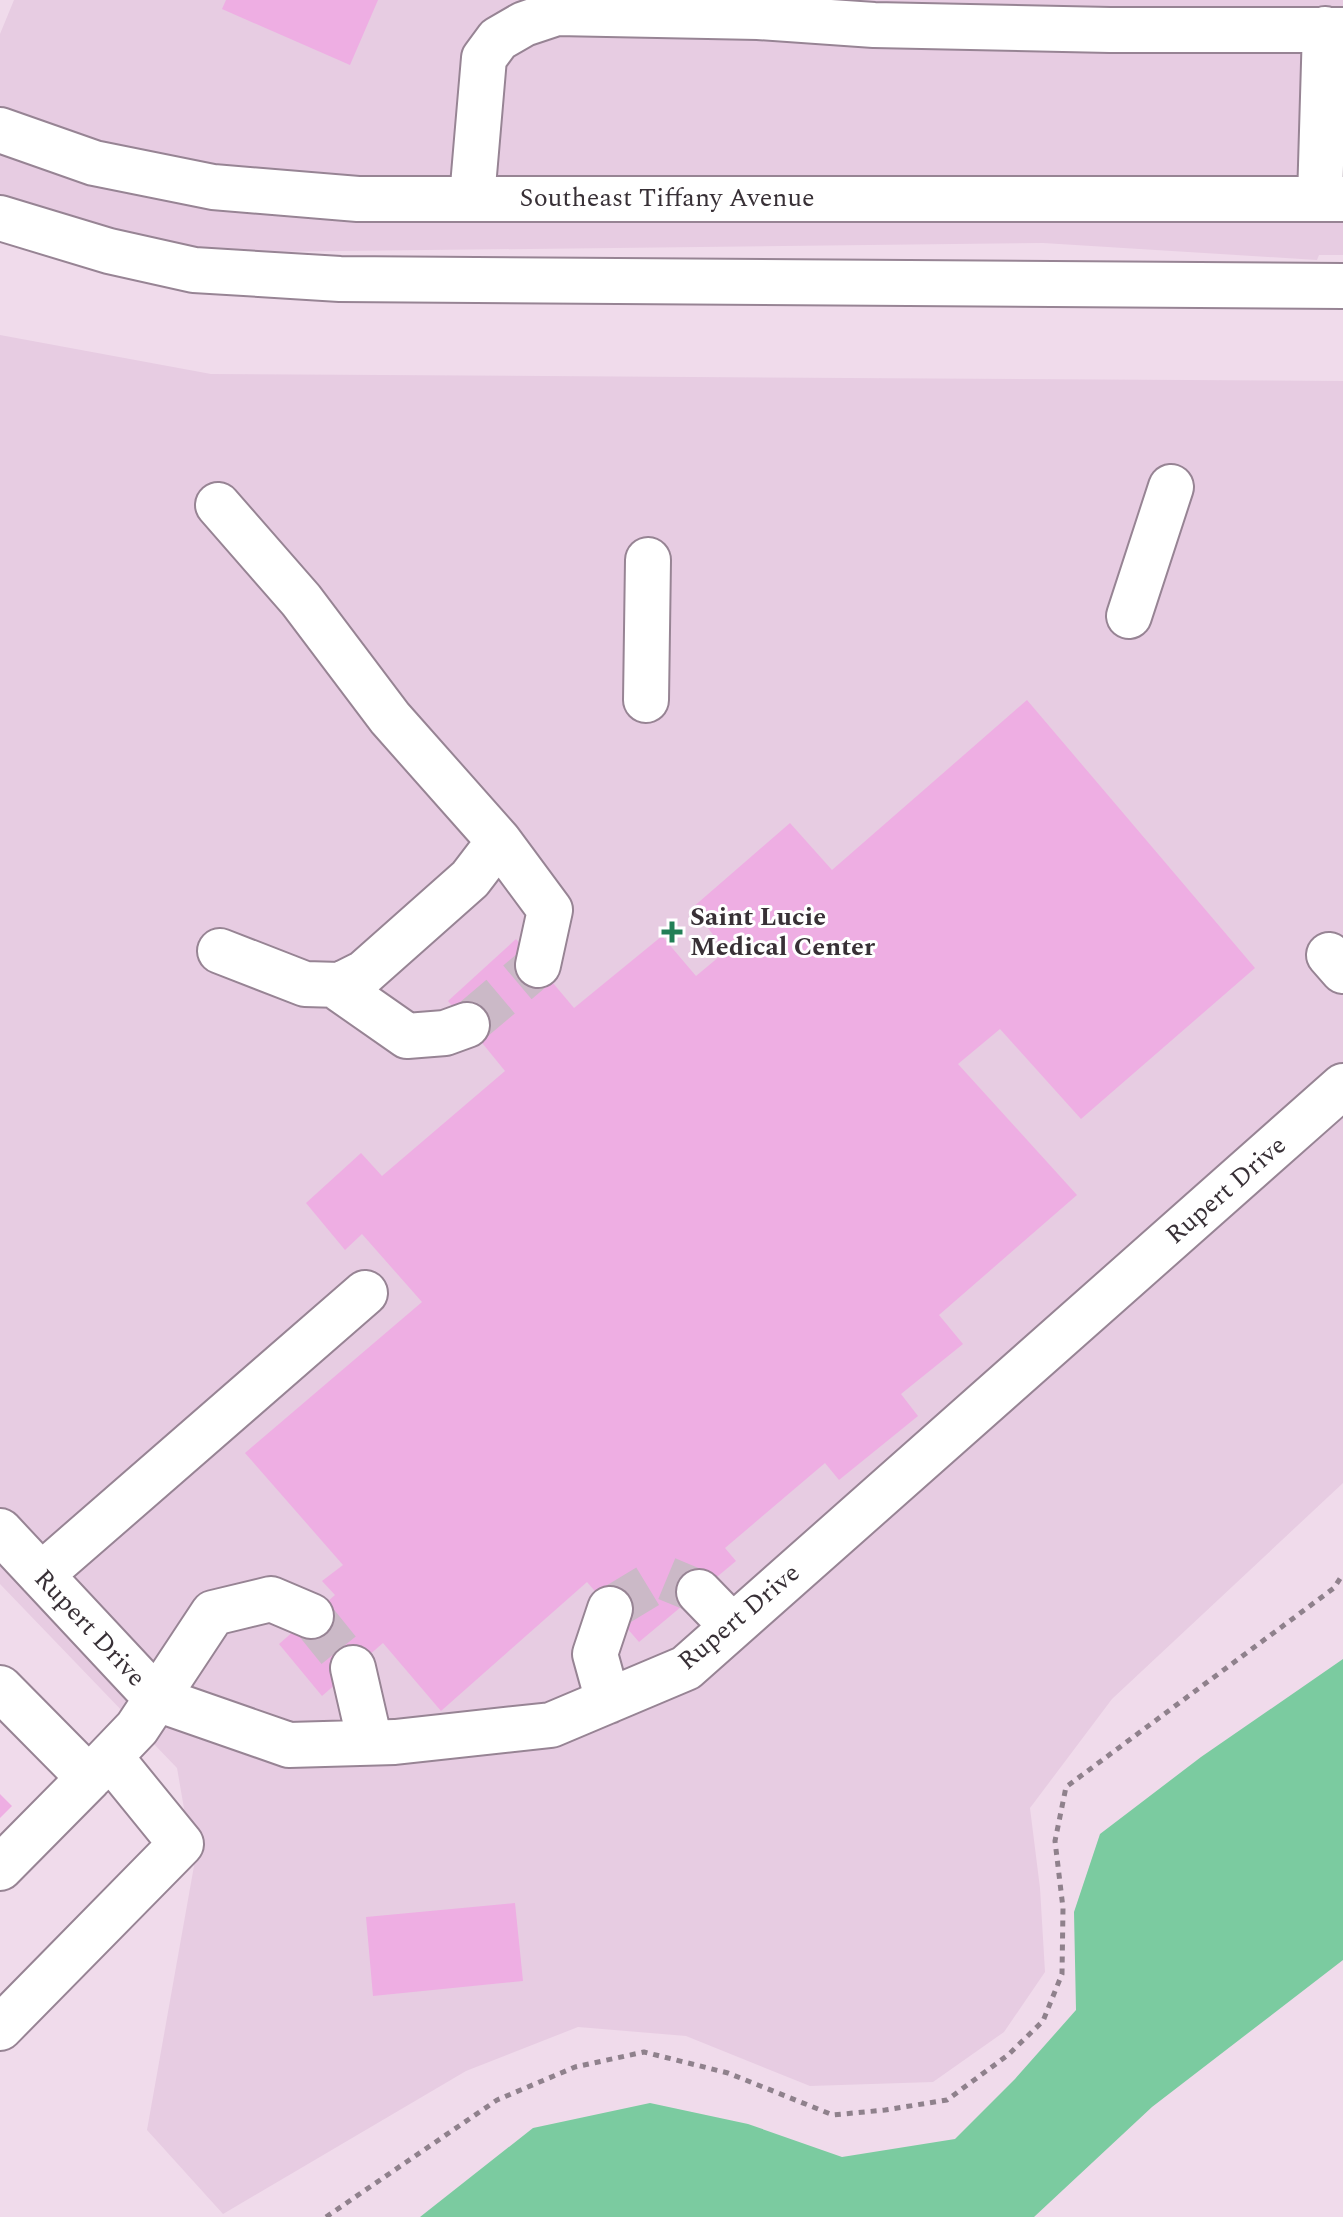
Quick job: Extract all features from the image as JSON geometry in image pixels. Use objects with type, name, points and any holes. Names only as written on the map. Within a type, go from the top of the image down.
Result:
[{"type":"street","points":[[472,198],[484,58],[498,39],[524,24],[557,13],[758,9],[874,25],[1110,15],[1222,15],[1334,30],[1331,199]]},
{"type":"street","name":"Southeast Tiffany Avenue","points":[[0,130],[94,163],[213,187],[358,199],[1331,199]]},
{"type":"street","points":[[0,218],[109,251],[194,270],[340,279],[1343,286]]},
{"type":"street","points":[[1129,616],[1171,487]]},
{"type":"street","points":[[218,505],[301,600],[390,718],[499,841],[550,910],[538,965]]},
{"type":"street","points":[[646,700],[648,560]]},
{"type":"street","points":[[220,951],[305,984],[340,985],[364,973],[470,879],[499,841]]},
{"type":"street","points":[[334,985],[407,1036],[445,1033],[467,1025]]},
{"type":"street","name":"Rupert Drive","points":[[0,1531],[157,1699],[289,1745],[395,1742],[551,1725],[686,1668],[1343,1086]]},
{"type":"street","points":[[41,1575],[365,1293]]},
{"type":"street","points":[[699,1592],[732,1626]]},
{"type":"street","points":[[0,1868],[137,1728],[213,1613],[271,1599],[311,1616]]},
{"type":"street","points":[[608,1701],[595,1654],[610,1609]]},
{"type":"street","points":[[353,1668],[370,1742]]},
{"type":"street","points":[[0,1688],[100,1768],[181,1844],[0,2028]]},
{"type":"path","points":[[326,2217],[497,2100],[575,2067],[644,2052],[728,2073],[833,2115],[947,2100],[1008,2055],[1043,2021],[1062,1974],[1063,1908],[1055,1841],[1066,1787],[1334,1588],[1343,1574]]},
{"type":"shaded area","points":[[14,0],[1343,0],[1343,177],[361,177],[218,165],[103,143],[0,107],[0,34]]},
{"type":"shaded area","points":[[0,154],[88,185],[210,208],[1343,220],[1343,255],[1319,255],[1317,260],[1043,243],[257,252],[200,249],[117,230],[0,195]]},
{"type":"shaded area","name":"Saint Lucie Medical Center","points":[[0,335],[211,374],[1343,381],[1343,1483],[1112,1699],[1030,1808],[1040,1888],[1045,1972],[1004,2032],[933,2082],[810,2086],[686,2036],[578,2027],[466,2071],[223,2214],[147,2130],[194,1866],[177,1768],[0,1584]]},
{"type":"shaded area","points":[[1343,1659],[1343,1960],[1152,2107],[1034,2217],[420,2217],[533,2128],[650,2103],[748,2124],[842,2157],[955,2139],[1015,2079],[1076,2010],[1074,1912],[1100,1834],[1201,1757]]},
{"type":"building","points":[[226,0],[378,0],[350,65],[222,9]]},
{"type":"building","points":[[1027,700],[1255,968],[1081,1119],[1000,1029],[958,1064],[1077,1195],[939,1315],[963,1344],[901,1394],[918,1416],[839,1480],[825,1463],[725,1548],[736,1561],[639,1642],[587,1582],[441,1711],[383,1643],[322,1696],[279,1644],[335,1595],[322,1581],[343,1565],[245,1453],[422,1302],[362,1234],[345,1250],[306,1203],[361,1153],[382,1176],[505,1071],[448,1001],[516,939],[574,1008],[662,936],[696,976],[726,951],[692,908],[790,823],[832,870]]},
{"type":"building","points":[[0,1794],[12,1806],[0,1818]]},
{"type":"building","points":[[515,1903],[523,1981],[373,1996],[366,1917]]},
{"type":"tunnel","points":[[467,1025],[538,965]]},
{"type":"tunnel","points":[[610,1609],[663,1577],[699,1592]]},
{"type":"tunnel","points":[[311,1616],[353,1668]]},
{"type":"place","name":"Saint Lucie Medical Center","points":[[672,932]]}]
